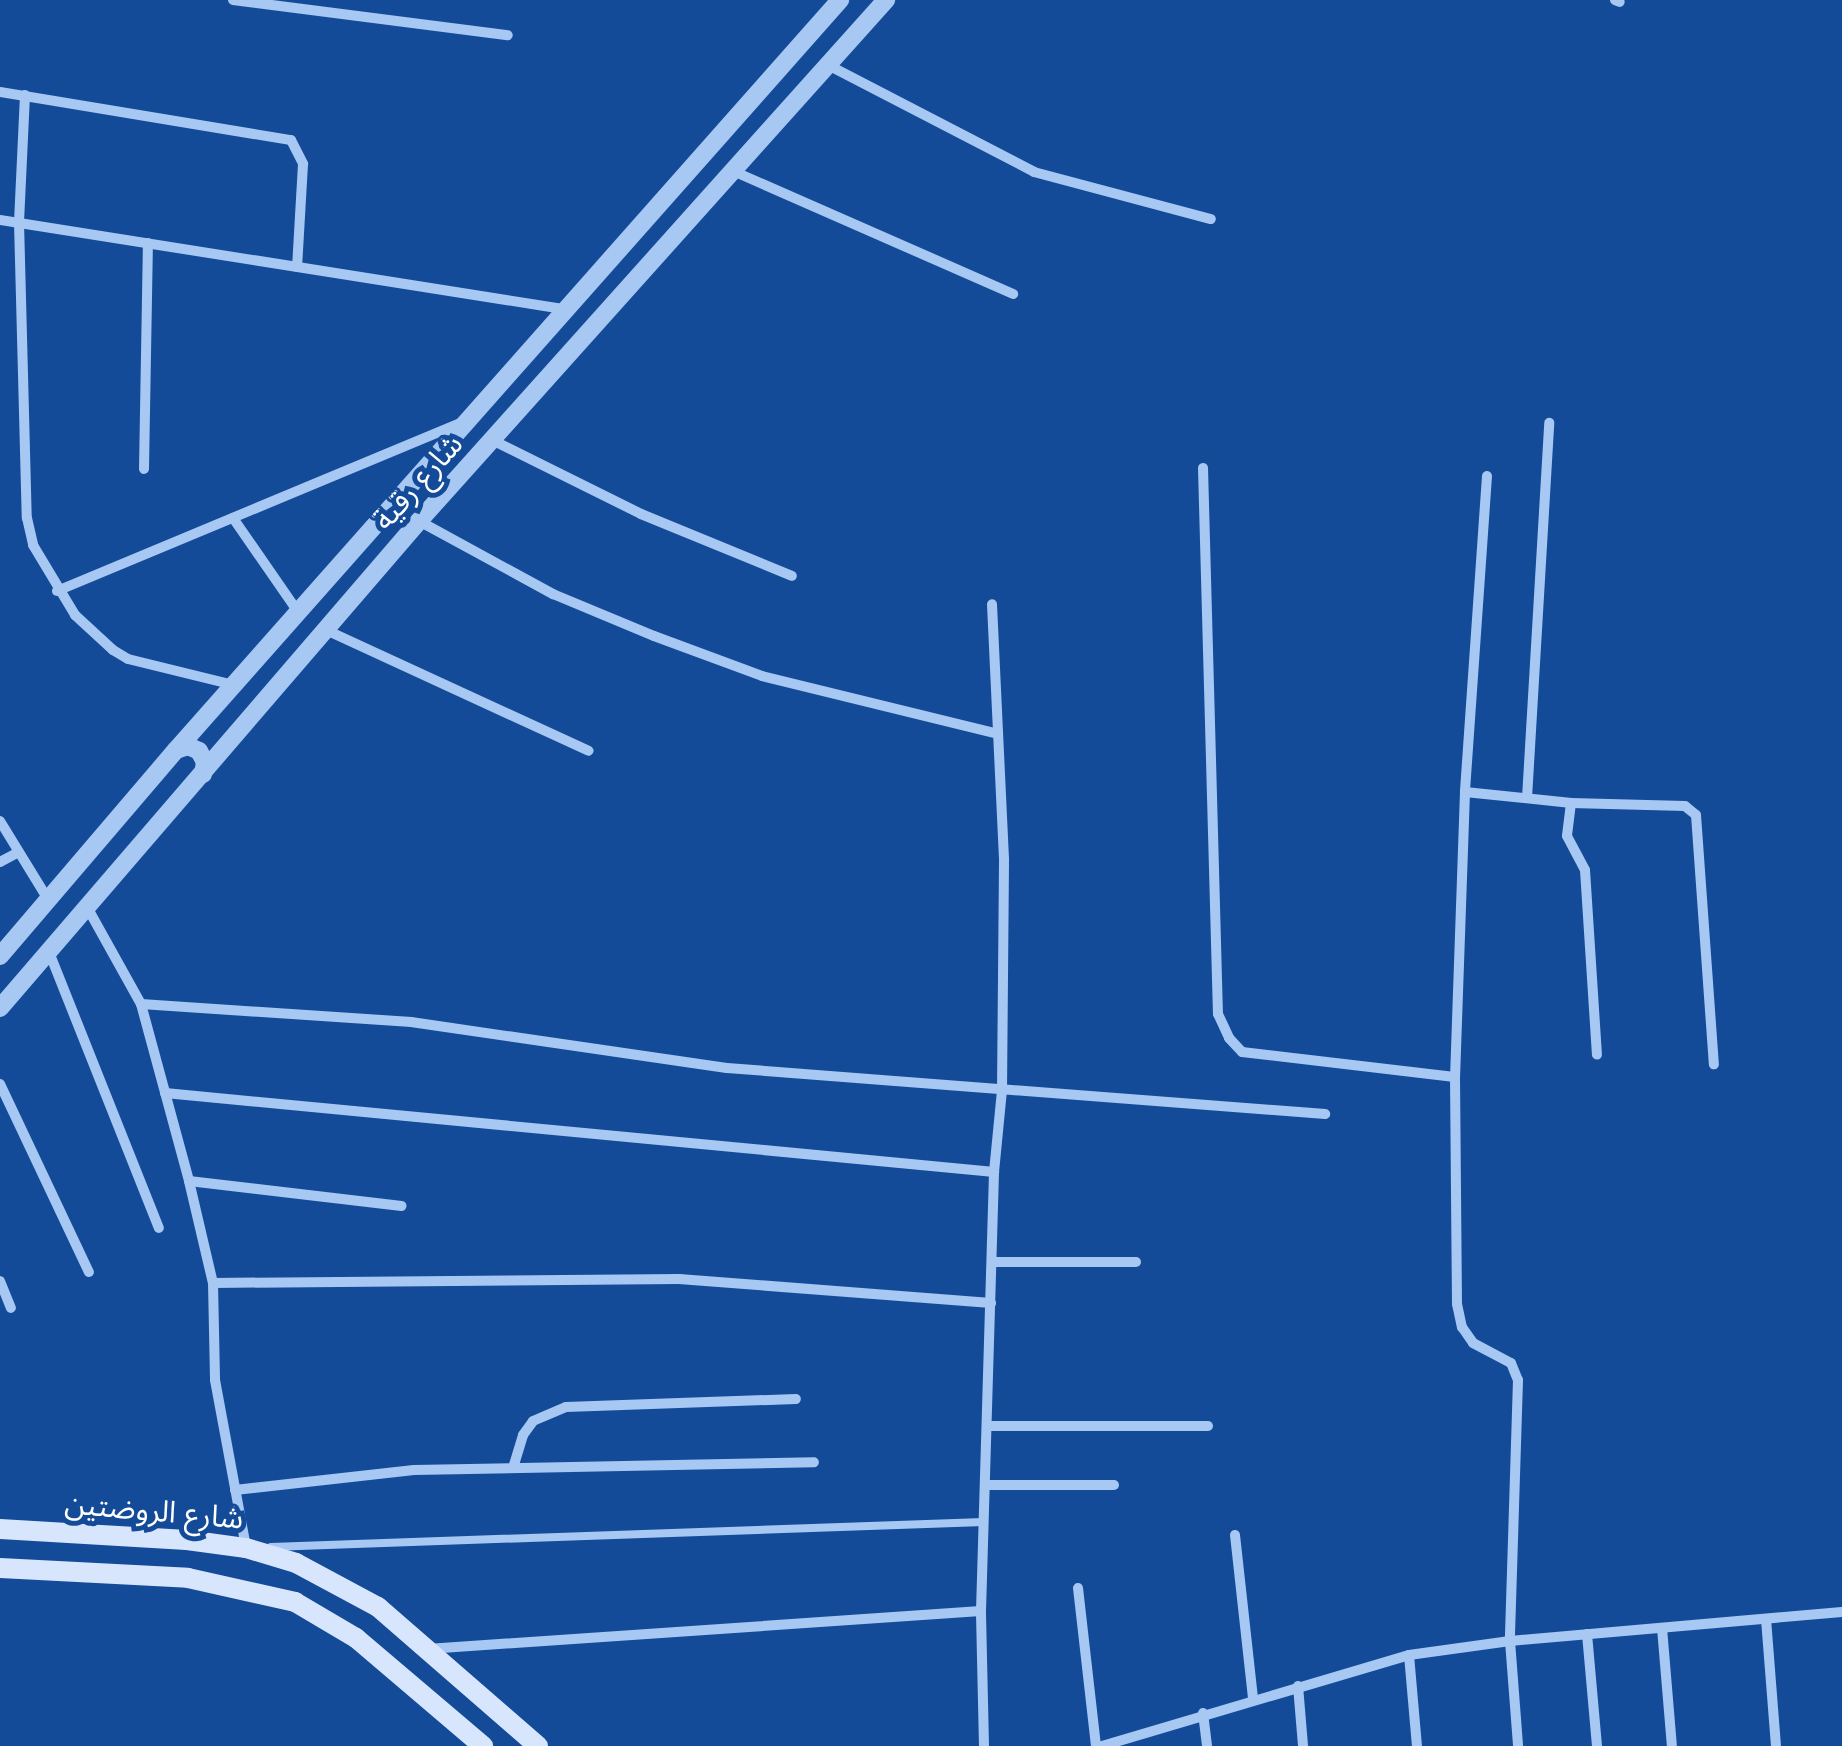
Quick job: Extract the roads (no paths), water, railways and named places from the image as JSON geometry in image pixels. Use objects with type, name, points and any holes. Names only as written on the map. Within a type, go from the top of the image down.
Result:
[{"type":"main road","name":"شارع الروضتين","points":[[0,1529],[187,1540],[246,1548],[338,1582],[378,1607],[538,1746]]},
{"type":"main road","points":[[0,1568],[188,1578],[295,1602],[356,1638],[483,1746]]},
{"type":"street","points":[[232,0],[508,34]]},
{"type":"street","name":"شارع رقية","points":[[0,956],[176,750],[840,0]]},
{"type":"street","name":"شارع رقية","points":[[0,1008],[419,521],[886,0]]},
{"type":"street","points":[[828,65],[1034,172],[1212,219]]},
{"type":"street","points":[[0,92],[291,140],[303,164],[297,267]]},
{"type":"street","points":[[25,95],[20,222],[27,518],[38,558],[86,628],[128,659],[234,686],[240,706],[261,707]]},
{"type":"street","points":[[733,171],[1014,294]]},
{"type":"street","points":[[0,220],[563,310]]},
{"type":"street","points":[[144,469],[148,243]]},
{"type":"street","points":[[58,591],[466,421]]},
{"type":"street","points":[[1527,798],[1550,423]]},
{"type":"street","points":[[492,440],[640,514],[792,576]]},
{"type":"street","points":[[1204,468],[1218,1014],[1228,1038],[1242,1052],[1455,1077]]},
{"type":"street","points":[[1487,476],[1465,792],[1455,1077],[1457,1304],[1462,1327],[1474,1342],[1511,1362],[1518,1380],[1510,1641],[1518,1746]]},
{"type":"street","points":[[233,518],[298,612]]},
{"type":"street","points":[[419,521],[554,594],[762,676],[998,734]]},
{"type":"street","points":[[984,1746],[981,1611],[994,1172],[1002,1091],[1004,859],[992,604]]},
{"type":"street","points":[[326,630],[589,751]]},
{"type":"street","points":[[176,750],[188,746],[199,751],[205,762],[203,774]]},
{"type":"street","points":[[1465,792],[1572,802],[1684,806],[1696,815],[1714,1064]]},
{"type":"street","points":[[1572,802],[1567,836],[1586,870],[1596,1055]]},
{"type":"street","points":[[0,821],[50,901]]},
{"type":"street","points":[[0,862],[19,852]]},
{"type":"street","points":[[86,906],[141,1004],[188,1181],[213,1283],[215,1380],[246,1548]]},
{"type":"street","points":[[48,952],[158,1228]]},
{"type":"street","points":[[141,1004],[411,1022],[727,1068],[1325,1114]]},
{"type":"street","points":[[0,1084],[88,1272]]},
{"type":"street","points":[[165,1093],[994,1172]]},
{"type":"street","points":[[188,1181],[402,1206]]},
{"type":"street","points":[[992,1262],[1136,1262]]},
{"type":"street","points":[[213,1283],[679,1279],[991,1303]]},
{"type":"street","points":[[0,1281],[11,1308]]},
{"type":"street","points":[[513,1468],[522,1435],[533,1420],[566,1407],[796,1400]]},
{"type":"street","points":[[988,1426],[1208,1426]]},
{"type":"street","points":[[235,1490],[414,1470],[814,1462]]},
{"type":"street","points":[[986,1485],[1114,1486]]},
{"type":"street","points":[[1235,1535],[1252,1699]]},
{"type":"street","points":[[1078,1588],[1099,1746],[1409,1655],[1510,1641],[1842,1612]]},
{"type":"street","points":[[426,1649],[981,1611]]},
{"type":"street","points":[[1766,1619],[1776,1746]]},
{"type":"street","points":[[1662,1628],[1672,1746]]},
{"type":"street","points":[[1588,1634],[1596,1746]]},
{"type":"street","points":[[1409,1655],[1417,1746]]},
{"type":"street","points":[[1298,1686],[1304,1746]]},
{"type":"street","points":[[1203,1714],[1207,1746]]},
{"type":"lane","points":[[246,1548],[984,1522]]}]
